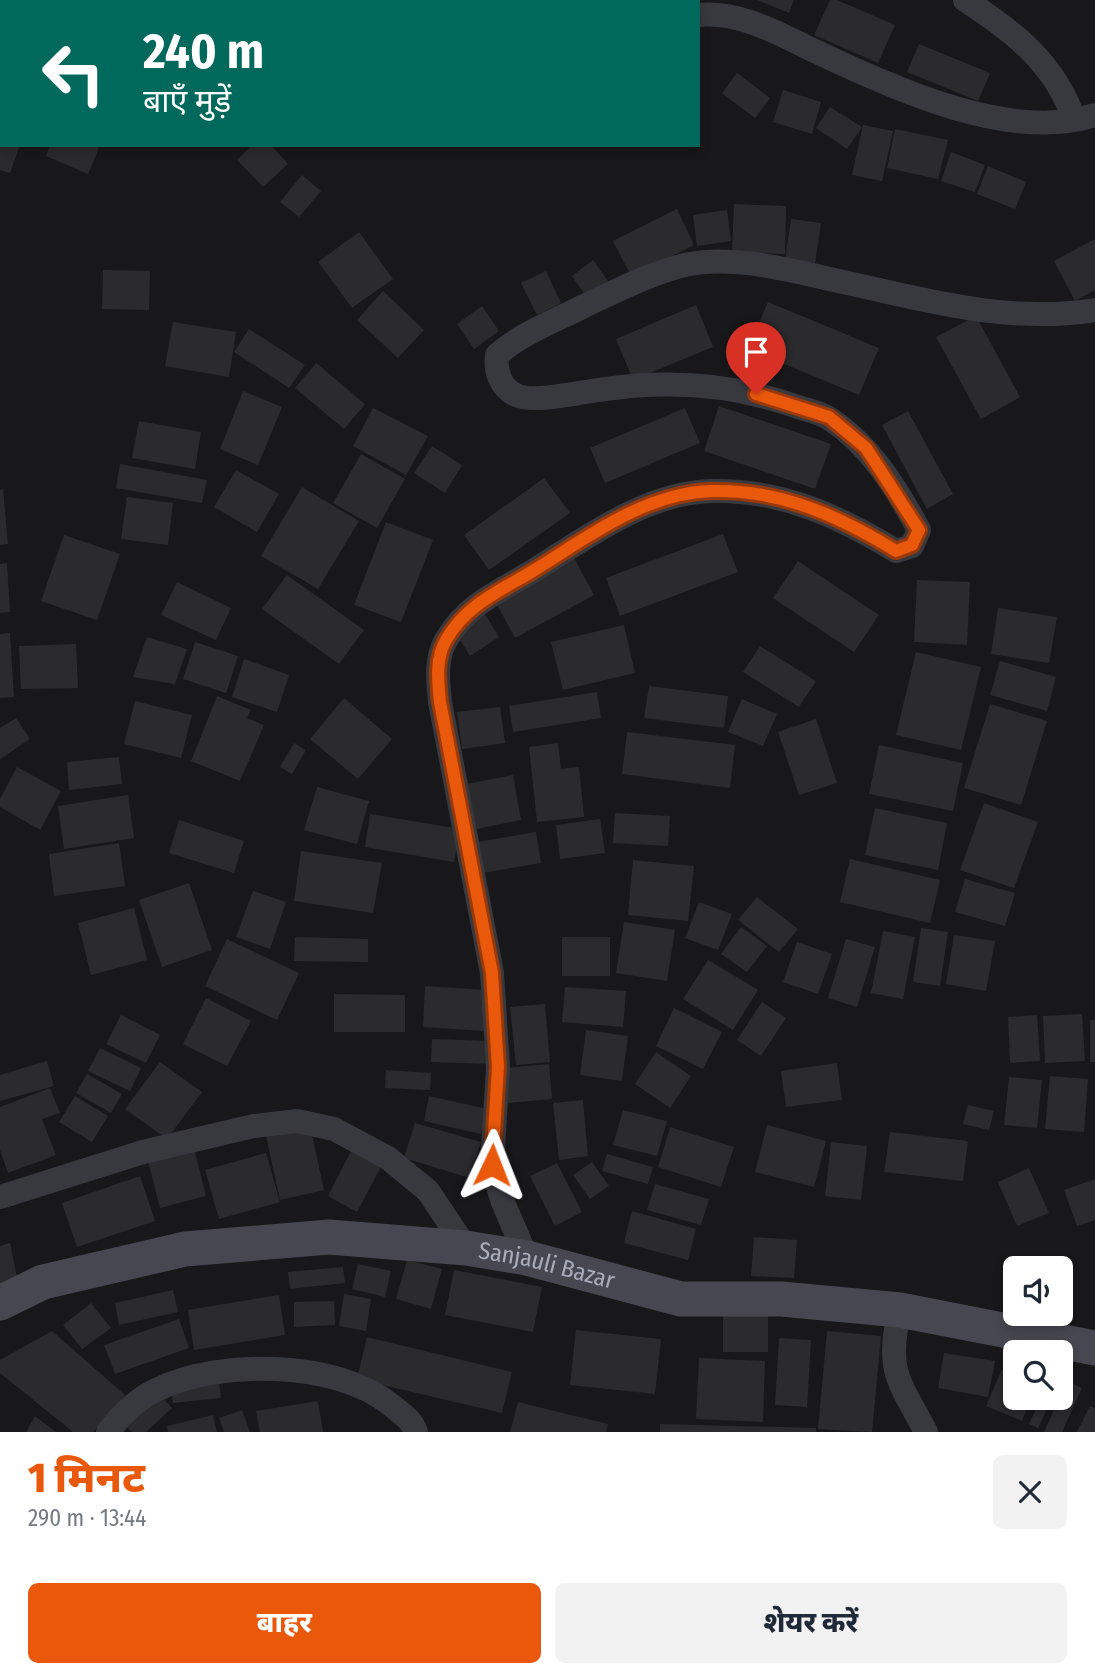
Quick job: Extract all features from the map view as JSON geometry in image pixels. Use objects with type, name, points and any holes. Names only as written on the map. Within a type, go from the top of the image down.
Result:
[{"type":"main road","name":"Sanjauli Bazar","points":[[0,1303],[43,1282],[185,1249],[329,1237],[466,1248],[527,1258],[681,1299],[781,1299],[901,1310],[1095,1348]]},
{"type":"street","points":[[965,0],[1022,40],[1085,118]]},
{"type":"street","points":[[700,15],[752,22],[857,70],[977,115],[1032,122],[1085,118]]},
{"type":"street","points":[[527,1258],[502,1200],[492,1165],[498,1067],[492,973],[440,702],[438,669],[446,641],[470,610],[492,592],[520,579],[616,519],[665,500],[710,491],[811,505],[896,551],[912,545],[919,530],[866,448],[829,417],[777,399],[713,385],[648,383],[538,397],[516,396],[503,385],[495,367],[497,355],[511,343],[678,266],[729,262],[784,269],[1001,315],[1060,315],[1095,310]]},
{"type":"street","points":[[0,1197],[143,1152],[254,1126],[297,1121],[334,1129],[388,1158],[428,1191],[466,1248]]},
{"type":"street","points":[[901,1310],[893,1340],[892,1359],[899,1384],[926,1432]]},
{"type":"street","points":[[108,1432],[120,1416],[155,1390],[187,1379],[234,1370],[284,1369],[338,1377],[384,1399],[408,1419],[416,1432]]},
{"type":"building","points":[[757,0],[794,0],[789,13]]},
{"type":"building","points":[[830,0],[837,0],[895,25],[878,63],[814,35]]},
{"type":"building","points":[[919,44],[990,73],[978,101],[907,72]]},
{"type":"building","points":[[737,73],[770,98],[755,118],[722,93]]},
{"type":"building","points":[[783,90],[821,102],[812,134],[773,122]]},
{"type":"building","points":[[830,107],[862,127],[847,149],[816,128]]},
{"type":"building","points":[[863,125],[893,131],[882,181],[852,175]]},
{"type":"building","points":[[895,129],[948,140],[938,179],[887,168]]},
{"type":"building","points":[[0,147],[19,147],[10,173],[0,170]]},
{"type":"building","points":[[49,147],[99,148],[88,174],[46,156]]},
{"type":"building","points":[[250,147],[273,147],[288,164],[263,187],[237,160]]},
{"type":"building","points":[[951,152],[985,165],[975,192],[941,181]]},
{"type":"building","points":[[988,166],[1026,182],[1015,209],[977,194]]},
{"type":"building","points":[[302,175],[321,191],[299,217],[280,202]]},
{"type":"building","points":[[734,204],[786,206],[785,254],[732,252]]},
{"type":"building","points":[[677,209],[694,245],[631,276],[613,241]]},
{"type":"building","points":[[727,210],[731,241],[697,246],[693,215]]},
{"type":"building","points":[[791,219],[821,223],[814,271],[784,267]]},
{"type":"building","points":[[359,232],[393,279],[352,308],[318,262]]},
{"type":"building","points":[[1095,239],[1095,290],[1075,301],[1054,261]]},
{"type":"building","points":[[593,260],[608,281],[586,296],[572,276]]},
{"type":"building","points":[[103,270],[150,271],[149,310],[102,309]]},
{"type":"building","points":[[546,271],[561,303],[537,315],[521,283]]},
{"type":"building","points":[[383,291],[424,330],[398,358],[357,320]]},
{"type":"building","points":[[768,302],[879,348],[859,395],[748,349]]},
{"type":"building","points":[[696,305],[713,347],[633,380],[616,339]]},
{"type":"building","points":[[482,306],[499,331],[474,349],[457,324]]},
{"type":"building","points":[[976,316],[1020,397],[981,419],[936,337]]},
{"type":"building","points":[[173,322],[236,332],[229,377],[165,366]]},
{"type":"building","points":[[249,329],[305,365],[289,388],[234,352]]},
{"type":"building","points":[[316,363],[365,404],[344,429],[295,388]]},
{"type":"building","points":[[243,391],[282,407],[258,465],[220,449]]},
{"type":"building","points":[[719,406],[831,444],[815,489],[704,451]]},
{"type":"building","points":[[373,408],[428,436],[406,475],[353,446]]},
{"type":"building","points":[[685,408],[700,443],[605,483],[590,448]]},
{"type":"building","points":[[908,411],[953,494],[927,509],[882,425]]},
{"type":"building","points":[[139,421],[201,432],[195,469],[132,458]]},
{"type":"building","points":[[432,446],[462,465],[445,493],[414,473]]},
{"type":"building","points":[[361,454],[405,479],[377,528],[333,503]]},
{"type":"building","points":[[120,464],[207,480],[202,503],[116,488]]},
{"type":"building","points":[[236,470],[279,494],[257,532],[214,507]]},
{"type":"building","points":[[544,478],[570,513],[489,570],[464,535]]},
{"type":"building","points":[[302,487],[359,521],[318,589],[261,556]]},
{"type":"building","points":[[3,489],[8,544],[0,545],[0,490]]},
{"type":"building","points":[[127,497],[173,503],[168,545],[121,539]]},
{"type":"building","points":[[386,522],[433,540],[401,622],[354,605]]},
{"type":"building","points":[[723,534],[738,572],[620,616],[606,578]]},
{"type":"building","points":[[64,535],[120,554],[97,620],[41,601]]},
{"type":"building","points":[[573,556],[594,595],[515,638],[494,599]]},
{"type":"building","points":[[798,561],[879,615],[854,652],[773,598]]},
{"type":"building","points":[[7,563],[10,612],[0,613],[0,564]]},
{"type":"building","points":[[287,575],[364,630],[339,664],[262,609]]},
{"type":"building","points":[[917,580],[970,582],[967,645],[914,642]]},
{"type":"building","points":[[177,582],[231,608],[216,640],[161,615]]},
{"type":"building","points":[[998,608],[1057,617],[1049,663],[991,654]]},
{"type":"building","points":[[485,614],[499,637],[470,656],[455,632]]},
{"type":"building","points":[[624,625],[635,673],[563,690],[551,642]]},
{"type":"building","points":[[10,633],[14,697],[0,698],[0,634]]},
{"type":"building","points":[[147,637],[187,649],[175,684],[133,677]]},
{"type":"building","points":[[195,642],[238,656],[226,693],[183,679]]},
{"type":"building","points":[[76,644],[78,688],[21,689],[19,646]]},
{"type":"building","points":[[760,646],[816,681],[799,707],[743,672]]},
{"type":"building","points":[[916,652],[981,667],[961,750],[896,735]]},
{"type":"building","points":[[244,659],[289,675],[277,712],[232,697]]},
{"type":"building","points":[[1000,661],[1056,677],[1047,711],[990,695]]},
{"type":"building","points":[[649,686],[728,696],[724,728],[644,718]]},
{"type":"building","points":[[597,692],[601,718],[513,732],[509,706]]},
{"type":"building","points":[[217,696],[251,710],[247,718],[264,725],[240,781],[191,761]]},
{"type":"building","points":[[344,698],[392,739],[358,779],[310,739]]},
{"type":"building","points":[[742,699],[777,714],[763,746],[728,732]]},
{"type":"building","points":[[135,701],[192,715],[181,758],[124,744]]},
{"type":"building","points":[[990,704],[1047,721],[1021,805],[964,788]]},
{"type":"building","points":[[500,707],[505,743],[462,749],[457,712]]},
{"type":"building","points":[[16,718],[30,739],[0,759],[0,728]]},
{"type":"building","points":[[816,719],[837,783],[799,795],[778,732]]},
{"type":"building","points":[[627,732],[735,745],[730,788],[622,774]]},
{"type":"building","points":[[294,743],[306,750],[292,774],[280,767]]},
{"type":"building","points":[[558,743],[561,769],[579,767],[584,817],[537,822],[529,747]]},
{"type":"building","points":[[879,745],[963,763],[953,811],[869,794]]},
{"type":"building","points":[[119,757],[122,784],[69,790],[67,762]]},
{"type":"building","points":[[17,767],[61,791],[40,830],[0,807],[0,799]]},
{"type":"building","points":[[513,775],[521,820],[476,829],[467,784]]},
{"type":"building","points":[[317,787],[369,801],[357,844],[304,830]]},
{"type":"building","points":[[128,795],[134,838],[64,849],[58,806]]},
{"type":"building","points":[[984,803],[1038,822],[1014,888],[960,870]]},
{"type":"building","points":[[875,808],[947,823],[938,870],[865,855]]},
{"type":"building","points":[[615,813],[670,816],[668,846],[613,843]]},
{"type":"building","points":[[370,814],[460,829],[454,862],[365,847]]},
{"type":"building","points":[[600,819],[605,853],[560,859],[556,825]]},
{"type":"building","points":[[179,820],[244,841],[234,873],[169,853]]},
{"type":"building","points":[[536,832],[541,863],[476,874],[471,843]]},
{"type":"building","points":[[119,843],[125,886],[54,896],[49,854]]},
{"type":"building","points":[[301,851],[382,863],[373,913],[294,901]]},
{"type":"building","points":[[850,859],[940,880],[930,923],[840,902]]},
{"type":"building","points":[[633,860],[694,866],[688,921],[628,915]]},
{"type":"building","points":[[965,879],[1015,893],[1005,926],[955,912]]},
{"type":"building","points":[[189,883],[212,950],[162,967],[139,900]]},
{"type":"building","points":[[253,891],[286,902],[270,949],[236,937]]},
{"type":"building","points":[[757,897],[798,929],[779,952],[738,920]]},
{"type":"building","points":[[699,902],[732,914],[718,950],[685,938]]},
{"type":"building","points":[[134,908],[147,960],[91,975],[78,923]]},
{"type":"building","points":[[624,922],[675,930],[667,981],[616,973]]},
{"type":"building","points":[[741,927],[767,946],[747,972],[721,954]]},
{"type":"building","points":[[921,928],[948,932],[940,986],[913,982]]},
{"type":"building","points":[[883,931],[915,937],[903,999],[871,993]]},
{"type":"building","points":[[954,935],[995,941],[986,991],[946,984]]},
{"type":"building","points":[[295,937],[368,939],[368,962],[294,961]]},
{"type":"building","points":[[562,937],[610,937],[610,976],[562,976]]},
{"type":"building","points":[[227,939],[299,973],[277,1020],[205,986]]},
{"type":"building","points":[[846,939],[875,947],[857,1007],[828,998]]},
{"type":"building","points":[[797,942],[832,954],[818,994],[783,982]]},
{"type":"building","points":[[708,960],[758,990],[733,1030],[683,999]]},
{"type":"building","points":[[425,986],[486,990],[484,1031],[423,1027]]},
{"type":"building","points":[[565,987],[626,991],[623,1027],[562,1022]]},
{"type":"building","points":[[334,994],[405,995],[405,1032],[334,1032]]},
{"type":"building","points":[[206,998],[251,1021],[227,1066],[183,1044]]},
{"type":"building","points":[[762,1002],[786,1018],[761,1056],[737,1040]]},
{"type":"building","points":[[545,1004],[550,1062],[516,1065],[510,1007]]},
{"type":"building","points":[[674,1008],[722,1032],[703,1069],[656,1046]]},
{"type":"building","points":[[1082,1014],[1085,1061],[1045,1063],[1043,1016]]},
{"type":"building","points":[[121,1015],[160,1035],[146,1063],[106,1044]]},
{"type":"building","points":[[1037,1015],[1040,1061],[1010,1063],[1008,1017]]},
{"type":"building","points":[[1090,1020],[1095,1020],[1095,1062],[1090,1062]]},
{"type":"building","points":[[586,1030],[628,1036],[622,1081],[580,1075]]},
{"type":"building","points":[[432,1039],[491,1041],[491,1064],[431,1062]]},
{"type":"building","points":[[100,1048],[141,1068],[130,1091],[88,1071]]},
{"type":"building","points":[[656,1052],[691,1076],[670,1108],[635,1084]]},
{"type":"building","points":[[47,1061],[54,1086],[0,1101],[0,1075]]},
{"type":"building","points":[[160,1062],[202,1092],[167,1139],[125,1109]]},
{"type":"building","points":[[837,1063],[842,1100],[786,1107],[781,1071]]},
{"type":"building","points":[[549,1064],[552,1099],[508,1103],[505,1068]]},
{"type":"building","points":[[386,1070],[431,1073],[430,1090],[385,1088]]},
{"type":"building","points":[[87,1074],[122,1094],[111,1113],[76,1093]]},
{"type":"building","points":[[1050,1076],[1088,1079],[1084,1132],[1045,1129]]},
{"type":"building","points":[[1009,1077],[1042,1080],[1037,1128],[1004,1125]]},
{"type":"building","points":[[50,1088],[60,1113],[42,1119],[56,1155],[8,1173],[0,1150],[0,1107]]},
{"type":"building","points":[[75,1096],[108,1116],[92,1142],[59,1122]]},
{"type":"building","points":[[429,1096],[487,1109],[481,1134],[424,1121]]},
{"type":"building","points":[[583,1100],[588,1156],[559,1160],[553,1103]]},
{"type":"building","points":[[968,1105],[994,1111],[989,1130],[963,1124]]},
{"type":"building","points":[[623,1110],[667,1121],[657,1156],[613,1145]]},
{"type":"building","points":[[415,1123],[481,1142],[470,1178],[404,1158]]},
{"type":"building","points":[[767,1125],[826,1141],[814,1187],[755,1172]]},
{"type":"building","points":[[310,1126],[324,1190],[280,1200],[266,1136]]},
{"type":"building","points":[[670,1127],[734,1147],[721,1187],[658,1167]]},
{"type":"building","points":[[890,1132],[968,1141],[963,1181],[884,1172]]},
{"type":"building","points":[[831,1142],[867,1146],[861,1200],[825,1196]]},
{"type":"building","points":[[353,1147],[383,1163],[357,1212],[328,1196]]},
{"type":"building","points":[[194,1148],[206,1196],[160,1208],[148,1161]]},
{"type":"building","points":[[266,1153],[280,1202],[219,1219],[205,1170]]},
{"type":"building","points":[[607,1154],[653,1167],[648,1184],[602,1171]]},
{"type":"building","points":[[592,1162],[609,1186],[590,1199],[573,1175]]},
{"type":"building","points":[[557,1163],[582,1212],[555,1226],[530,1176]]},
{"type":"building","points":[[1029,1168],[1049,1213],[1017,1226],[998,1182]]},
{"type":"building","points":[[140,1176],[155,1221],[77,1247],[62,1203]]},
{"type":"building","points":[[1095,1179],[1095,1220],[1077,1226],[1064,1190]]},
{"type":"building","points":[[655,1184],[709,1199],[701,1225],[647,1210]]},
{"type":"building","points":[[632,1211],[696,1229],[688,1260],[624,1243]]},
{"type":"building","points":[[754,1237],[797,1240],[794,1278],[751,1276]]},
{"type":"building","points":[[10,1243],[19,1287],[0,1292],[0,1246]]},
{"type":"building","points":[[407,1260],[442,1269],[431,1309],[396,1299]]},
{"type":"building","points":[[358,1264],[391,1271],[385,1297],[352,1289]]},
{"type":"building","points":[[343,1267],[345,1283],[290,1289],[288,1272]]},
{"type":"building","points":[[454,1270],[542,1287],[533,1332],[445,1315]]},
{"type":"building","points":[[173,1290],[178,1312],[119,1325],[115,1303]]},
{"type":"building","points":[[344,1294],[371,1299],[366,1331],[339,1326]]},
{"type":"building","points":[[279,1295],[285,1335],[194,1350],[188,1310]]},
{"type":"building","points":[[334,1301],[335,1325],[294,1327],[294,1302]]},
{"type":"building","points":[[91,1303],[111,1328],[82,1349],[63,1325]]},
{"type":"building","points":[[723,1305],[768,1305],[768,1352],[723,1352]]},
{"type":"building","points":[[179,1319],[189,1348],[115,1374],[104,1345]]},
{"type":"building","points":[[576,1330],[661,1339],[655,1394],[570,1385]]},
{"type":"building","points":[[52,1331],[125,1395],[93,1432],[73,1432],[0,1373],[0,1360]]},
{"type":"building","points":[[827,1331],[881,1336],[872,1432],[818,1429]]},
{"type":"building","points":[[367,1337],[512,1372],[502,1413],[357,1379]]},
{"type":"building","points":[[779,1338],[811,1340],[807,1407],[775,1405]]},
{"type":"building","points":[[944,1353],[995,1361],[988,1397],[938,1388]]},
{"type":"building","points":[[699,1358],[765,1361],[763,1422],[696,1419]]},
{"type":"building","points":[[1002,1369],[1003,1410],[1026,1410],[1022,1421],[986,1406]]},
{"type":"building","points":[[219,1383],[221,1398],[173,1403],[171,1388]]},
{"type":"building","points":[[1073,1384],[1082,1388],[1073,1408]]},
{"type":"building","points":[[157,1392],[172,1408],[146,1432],[132,1432],[123,1423]]},
{"type":"building","points":[[318,1401],[323,1432],[260,1432],[256,1411]]},
{"type":"building","points":[[518,1402],[608,1424],[606,1432],[510,1432]]},
{"type":"building","points":[[1090,1406],[1095,1408],[1095,1432],[1077,1432]]},
{"type":"building","points":[[242,1410],[250,1432],[224,1432],[219,1418]]},
{"type":"building","points":[[1035,1410],[1046,1410],[1038,1428],[1029,1424]]},
{"type":"building","points":[[1054,1410],[1072,1410],[1062,1432],[1044,1432]]},
{"type":"building","points":[[213,1415],[217,1432],[168,1432],[167,1426]]},
{"type":"building","points":[[35,1416],[56,1432],[26,1432]]},
{"type":"building","points":[[660,1424],[816,1428],[816,1432],[660,1432]]},
{"type":"route","points":[[492,1165],[498,1067],[492,973],[440,702],[438,669],[446,641],[470,610],[492,592],[520,579],[616,519],[665,500],[710,491],[762,496],[811,505],[896,551],[912,545],[919,530],[908,508],[866,448],[829,417],[756,394]]}]
